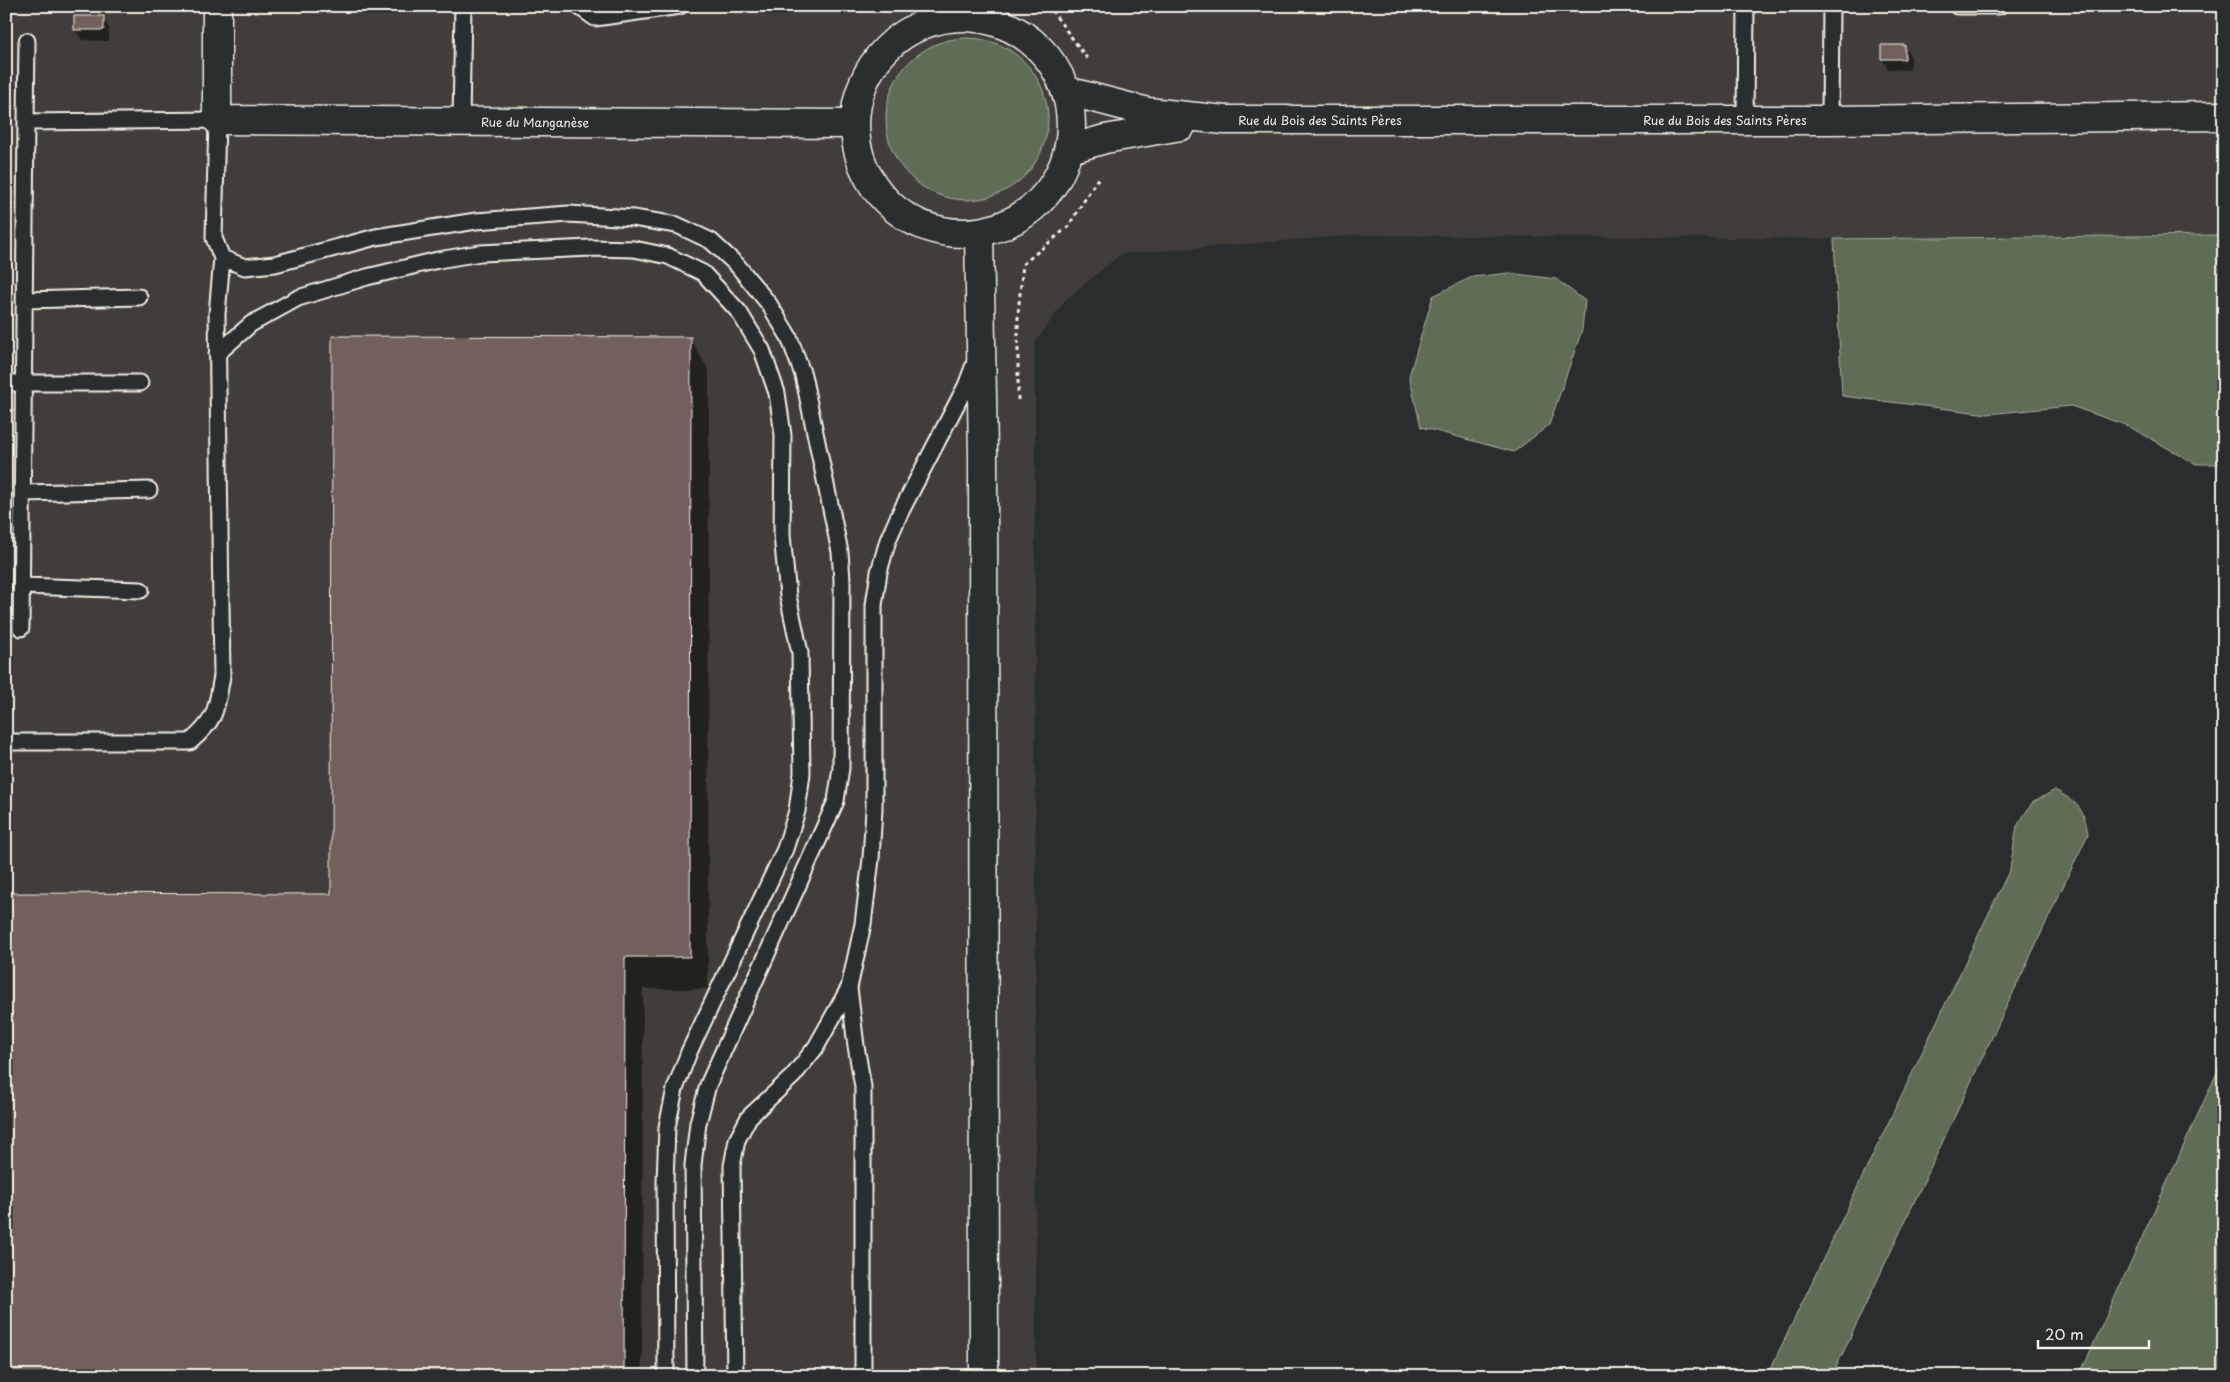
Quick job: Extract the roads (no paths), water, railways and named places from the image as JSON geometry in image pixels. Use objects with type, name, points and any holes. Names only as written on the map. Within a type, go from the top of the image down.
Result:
[{"type":"street","points":[[217,6],[217,120]]},
{"type":"street","points":[[988,13],[1024,36],[1050,60],[1067,91],[1072,120],[1070,149],[1058,179],[1038,206],[1010,224],[979,233],[941,232],[907,218],[878,194],[860,162],[854,124],[858,96],[870,68],[916,18],[938,19],[988,13]]},
{"type":"street","name":"Rue du Bois des Saints Pères","points":[[1067,91],[1148,112],[1225,120],[1830,120],[2224,116]]},
{"type":"street","name":"Rue du Manganèse","points":[[217,120],[854,124]]},
{"type":"street","name":"Rue du Bois des Saints Pères","points":[[1070,149],[1147,130],[1225,120]]},
{"type":"street","points":[[979,233],[983,453],[984,1376]]},
{"type":"lane","points":[[461,122],[463,6]]},
{"type":"lane","points":[[578,6],[595,18],[680,6]]},
{"type":"lane","points":[[1744,120],[1746,6]]},
{"type":"lane","points":[[1830,120],[1831,6]]},
{"type":"lane","points":[[1957,6],[1999,6]]},
{"type":"lane","points":[[22,628],[27,40]]},
{"type":"lane","points":[[6,742],[190,742],[205,729],[216,713],[222,676],[216,314],[222,258],[214,238],[217,120],[26,122]]},
{"type":"lane","points":[[222,258],[244,267],[275,264],[376,237],[476,222],[569,214],[633,218],[677,225],[711,241],[737,265],[769,304],[789,336],[803,375],[840,552],[842,580],[841,768],[836,801],[708,1085],[698,1123],[693,1164],[695,1376]]},
{"type":"lane","points":[[217,354],[251,324],[298,298],[368,277],[438,260],[480,253],[591,248],[634,249],[668,256],[703,273],[740,312],[762,350],[777,393],[783,436],[782,535],[788,596],[800,654],[802,773],[797,811],[785,849],[690,1052],[675,1089],[667,1127],[665,1182],[666,1376]]},
{"type":"lane","points":[[24,300],[139,297]]},
{"type":"lane","points":[[734,1376],[732,1166],[737,1140],[749,1117],[793,1076],[816,1047],[849,988],[864,924],[871,859],[874,809],[874,614],[878,572],[888,540],[900,513],[966,386],[981,339]]},
{"type":"lane","points":[[6,383],[140,384]]},
{"type":"lane","points":[[22,494],[149,490]]},
{"type":"lane","points":[[22,586],[141,590]]},
{"type":"lane","points":[[849,988],[863,1087],[863,1376]]}]
